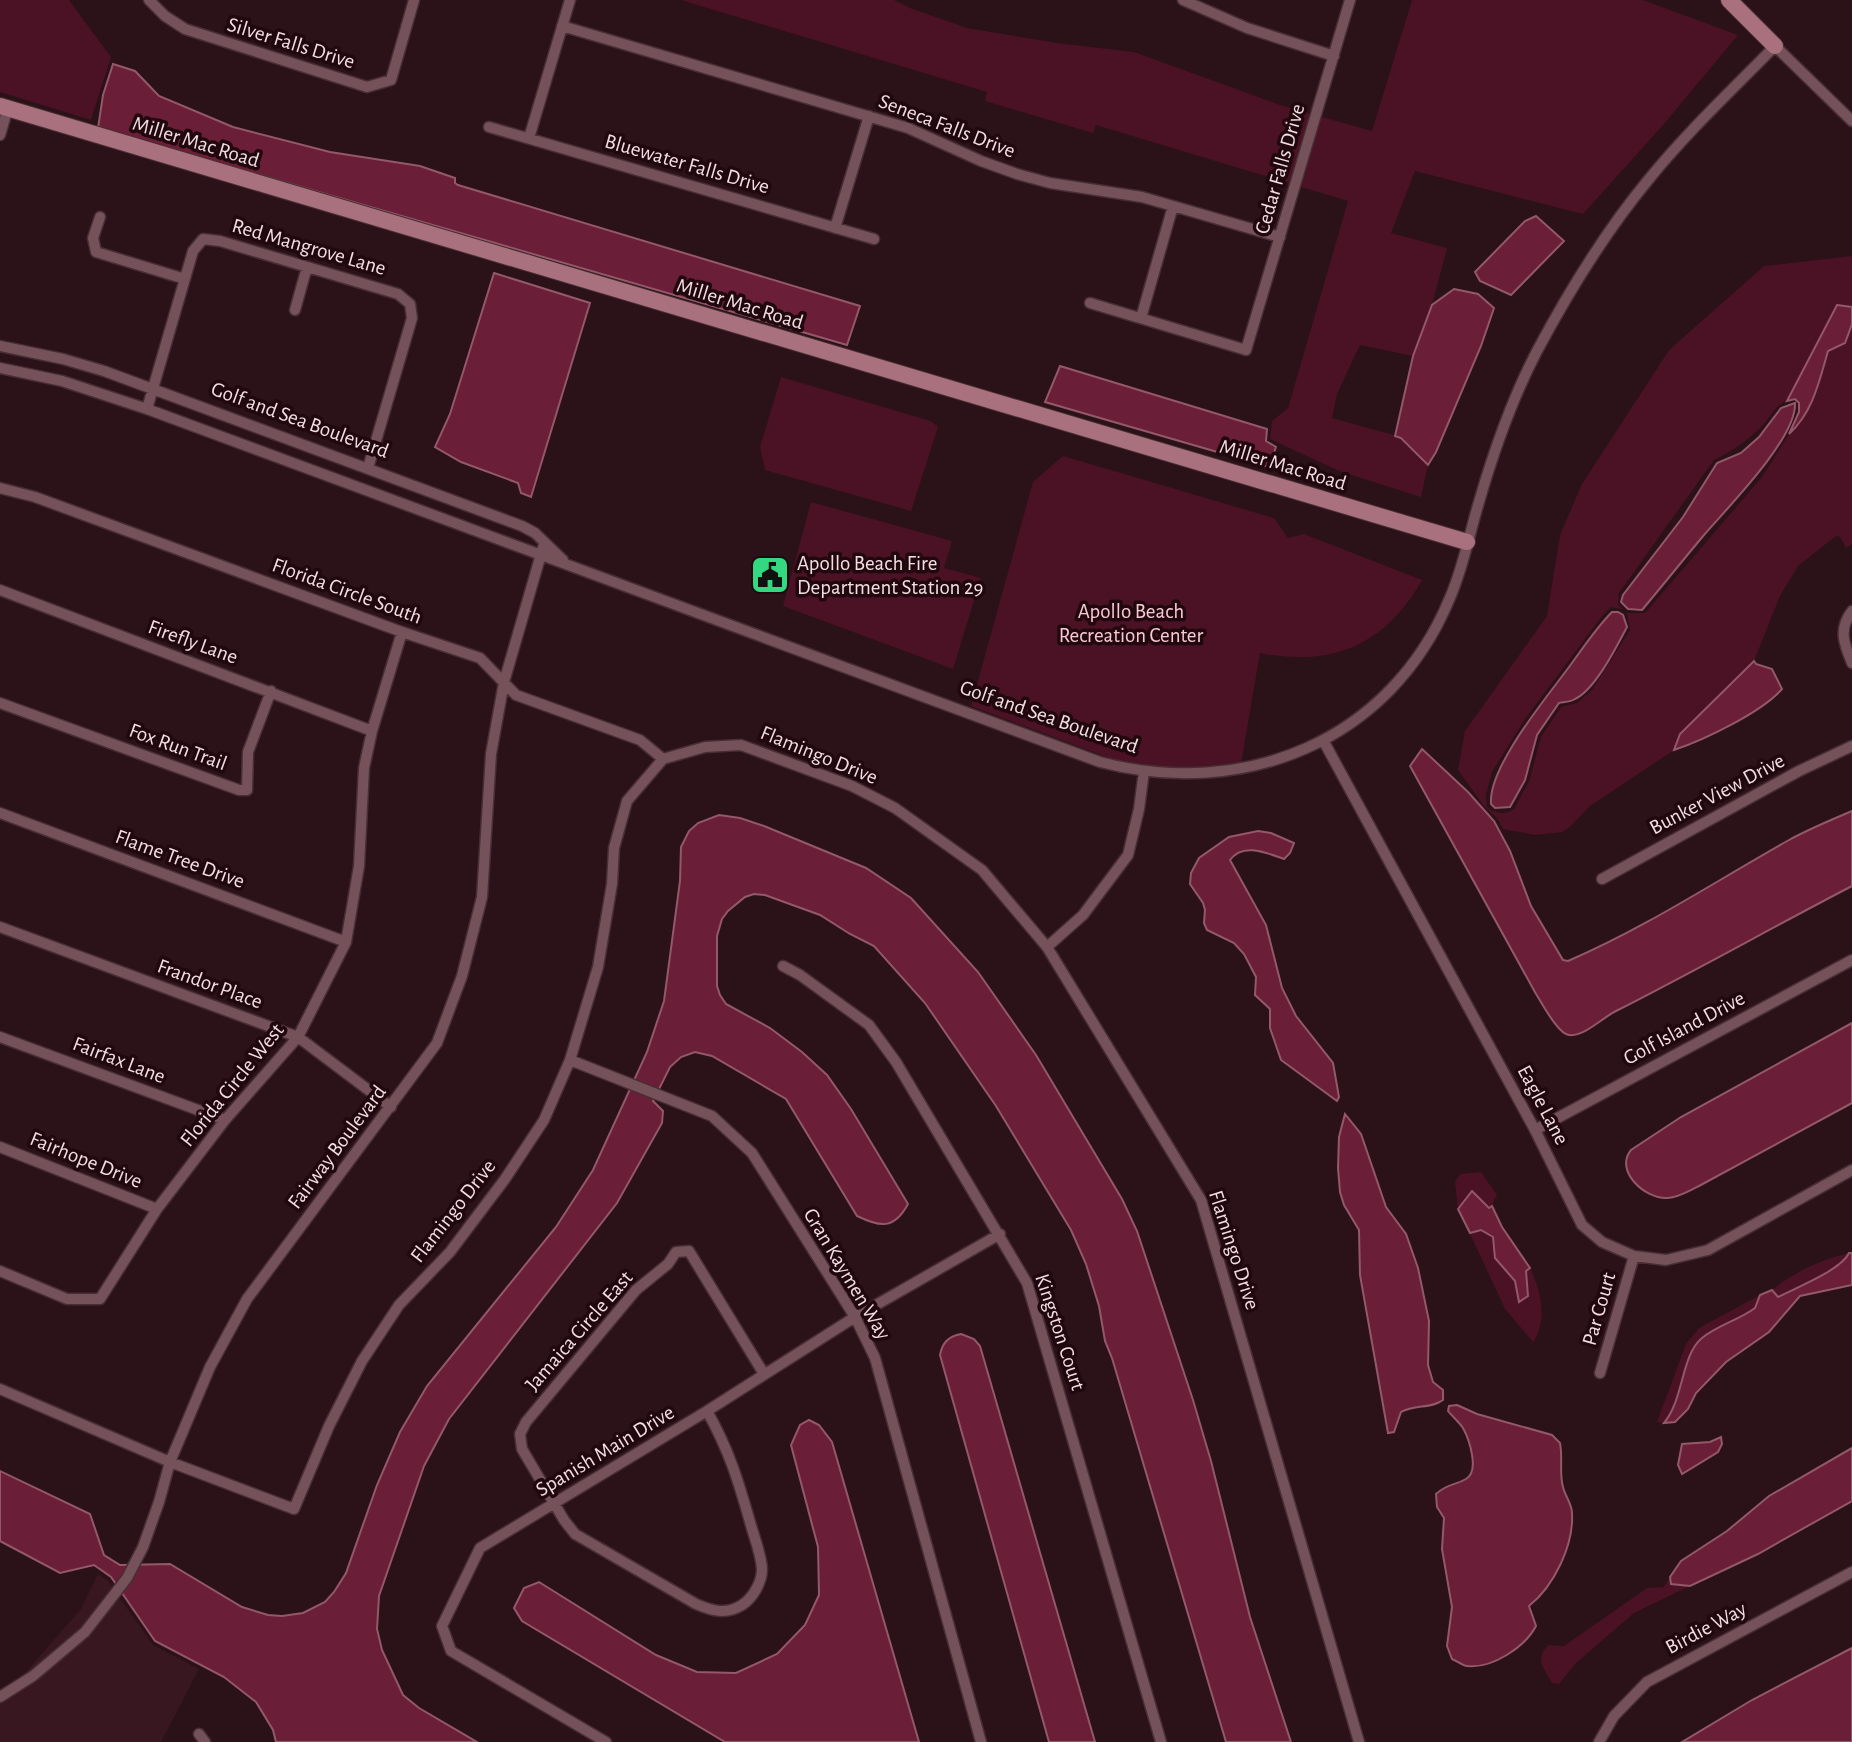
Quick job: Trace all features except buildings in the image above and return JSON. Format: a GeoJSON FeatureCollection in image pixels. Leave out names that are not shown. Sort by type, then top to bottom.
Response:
{"type":"FeatureCollection","features":[{"type":"Feature","properties":{"kind":"street","name":"Silver Falls Drive"},"geometry":{"type":"LineString","coordinates":[[149,0],[164,16],[185,29],[367,87],[391,80],[414,0]]}},
{"type":"Feature","properties":{"kind":"street"},"geometry":{"type":"LineString","coordinates":[[529,138],[570,0]]}},
{"type":"Feature","properties":{"kind":"street"},"geometry":{"type":"LineString","coordinates":[[1183,0],[1247,28],[1334,56]]}},
{"type":"Feature","properties":{"kind":"street","name":"Cedar Falls Drive"},"geometry":{"type":"LineString","coordinates":[[1141,318],[1246,350],[1350,0]]}},
{"type":"Feature","properties":{"kind":"street"},"geometry":{"type":"LineString","coordinates":[[1729,0],[1852,121]]}},
{"type":"Feature","properties":{"kind":"street","name":"Seneca Falls Drive"},"geometry":{"type":"LineString","coordinates":[[562,26],[908,128],[1017,174],[1050,183],[1142,197],[1280,237]]}},
{"type":"Feature","properties":{"kind":"street","name":"Golf and Sea Boulevard"},"geometry":{"type":"LineString","coordinates":[[0,368],[62,381],[147,409],[542,550],[571,565],[1100,762],[1144,771],[1203,774],[1255,767],[1279,760],[1323,740],[1366,711],[1396,683],[1419,656],[1451,597],[1487,476],[1510,411],[1536,354],[1576,281],[1650,177],[1775,46]]}},
{"type":"Feature","properties":{"kind":"street"},"geometry":{"type":"LineString","coordinates":[[0,135],[4,107]]}},
{"type":"Feature","properties":{"kind":"street","name":"Miller Mac Road"},"geometry":{"type":"LineString","coordinates":[[4,107],[1467,542]]}},
{"type":"Feature","properties":{"kind":"street"},"geometry":{"type":"LineString","coordinates":[[835,228],[869,116]]}},
{"type":"Feature","properties":{"kind":"street","name":"Bluewater Falls Drive"},"geometry":{"type":"LineString","coordinates":[[489,127],[874,239]]}},
{"type":"Feature","properties":{"kind":"street"},"geometry":{"type":"LineString","coordinates":[[1090,303],[1141,318],[1173,206]]}},
{"type":"Feature","properties":{"kind":"street"},"geometry":{"type":"LineString","coordinates":[[100,217],[93,238],[96,252],[185,279]]}},
{"type":"Feature","properties":{"kind":"street","name":"Red Mangrove Lane"},"geometry":{"type":"LineString","coordinates":[[147,409],[193,251],[203,239],[220,241],[398,294],[410,304],[412,317],[368,468]]}},
{"type":"Feature","properties":{"kind":"street"},"geometry":{"type":"LineString","coordinates":[[295,310],[307,267]]}},
{"type":"Feature","properties":{"kind":"street","name":"Golf and Sea Boulevard"},"geometry":{"type":"LineString","coordinates":[[0,346],[73,362],[152,388],[368,468],[522,526],[535,533],[542,550]]}},
{"type":"Feature","properties":{"kind":"street","name":"Florida Circle South"},"geometry":{"type":"LineString","coordinates":[[0,488],[35,497],[480,658],[516,695],[640,740],[663,759]]}},
{"type":"Feature","properties":{"kind":"street","name":"Fairway Boulevard"},"geometry":{"type":"LineString","coordinates":[[0,1697],[33,1676],[85,1632],[128,1578],[143,1547],[170,1462],[210,1367],[247,1299],[436,1043],[465,963],[482,897],[491,754],[504,682],[542,550]]}},
{"type":"Feature","properties":{"kind":"street","name":"Firefly Lane"},"geometry":{"type":"LineString","coordinates":[[0,590],[372,731]]}},
{"type":"Feature","properties":{"kind":"street"},"geometry":{"type":"LineString","coordinates":[[1852,611],[1843,624],[1842,635],[1852,663]]}},
{"type":"Feature","properties":{"kind":"street","name":"Florida Circle West"},"geometry":{"type":"LineString","coordinates":[[0,1271],[67,1299],[100,1299],[157,1209],[225,1121],[298,1037],[346,942],[359,866],[364,768],[372,731],[402,632]]}},
{"type":"Feature","properties":{"kind":"street","name":"Fox Run Trail"},"geometry":{"type":"LineString","coordinates":[[0,703],[239,790],[247,790],[248,752],[271,691]]}},
{"type":"Feature","properties":{"kind":"street","name":"Eagle Lane"},"geometry":{"type":"LineString","coordinates":[[1323,740],[1535,1130],[1582,1225],[1602,1242],[1634,1255],[1666,1260],[1708,1250],[1852,1170]]}},
{"type":"Feature","properties":{"kind":"street","name":"Flamingo Drive"},"geometry":{"type":"LineString","coordinates":[[0,1389],[170,1462],[294,1509],[330,1426],[362,1362],[399,1305],[450,1252],[505,1179],[544,1120],[570,1060],[598,967],[612,884],[614,848],[627,801],[663,759],[705,747],[741,745],[852,786],[895,808],[982,870],[1047,947],[1202,1200],[1359,1742]]}},
{"type":"Feature","properties":{"kind":"street","name":"Bunker View Drive"},"geometry":{"type":"LineString","coordinates":[[1602,879],[1799,771],[1852,746]]}},
{"type":"Feature","properties":{"kind":"street"},"geometry":{"type":"LineString","coordinates":[[1047,947],[1083,915],[1128,855],[1139,809],[1144,771]]}},
{"type":"Feature","properties":{"kind":"street","name":"Flame Tree Drive"},"geometry":{"type":"LineString","coordinates":[[0,813],[346,942]]}},
{"type":"Feature","properties":{"kind":"street","name":"Frandor Place"},"geometry":{"type":"LineString","coordinates":[[0,927],[298,1037],[391,1107]]}},
{"type":"Feature","properties":{"kind":"street","name":"Golf Island Drive"},"geometry":{"type":"LineString","coordinates":[[1535,1130],[1852,960]]}},
{"type":"Feature","properties":{"kind":"street","name":"Kingston Court"},"geometry":{"type":"LineString","coordinates":[[783,966],[800,975],[869,1026],[897,1062],[1027,1283],[1161,1742]]}},
{"type":"Feature","properties":{"kind":"street","name":"Fairfax Lane"},"geometry":{"type":"LineString","coordinates":[[0,1037],[225,1121]]}},
{"type":"Feature","properties":{"kind":"street","name":"Gran Kaymen Way"},"geometry":{"type":"LineString","coordinates":[[570,1060],[712,1116],[752,1153],[855,1317],[875,1358],[981,1742]]}},
{"type":"Feature","properties":{"kind":"street","name":"Fairhope Drive"},"geometry":{"type":"LineString","coordinates":[[0,1147],[157,1209]]}},
{"type":"Feature","properties":{"kind":"street","name":"Spanish Main Drive"},"geometry":{"type":"LineString","coordinates":[[606,1742],[451,1651],[442,1626],[480,1548],[707,1411],[855,1317],[1000,1234]]}},
{"type":"Feature","properties":{"kind":"street","name":"Jamaica Circle East"},"geometry":{"type":"LineString","coordinates":[[554,1504],[522,1450],[520,1434],[526,1422],[636,1290],[668,1264],[676,1252],[689,1251],[764,1374]]}},
{"type":"Feature","properties":{"kind":"street","name":"Par Court"},"geometry":{"type":"LineString","coordinates":[[1600,1373],[1634,1255]]}},
{"type":"Feature","properties":{"kind":"street"},"geometry":{"type":"LineString","coordinates":[[554,1504],[575,1534],[696,1604],[710,1610],[724,1611],[746,1603],[754,1593],[762,1571],[760,1555],[734,1466],[707,1411]]}},
{"type":"Feature","properties":{"kind":"street","name":"Birdie Way"},"geometry":{"type":"LineString","coordinates":[[1599,1742],[1614,1716],[1647,1682],[1852,1572]]}},
{"type":"Feature","properties":{"kind":"shaded area"},"geometry":{"type":"Polygon","coordinates":[[[113,64],[135,71],[159,96],[233,127],[330,152],[420,166],[455,178],[458,185],[860,306],[847,345],[98,128],[103,95],[113,64]]]}},
{"type":"Feature","properties":{"kind":"shaded area"},"geometry":{"type":"Polygon","coordinates":[[[1536,216],[1564,241],[1511,295],[1480,281],[1475,272],[1525,221],[1536,216]]]}},
{"type":"Feature","properties":{"kind":"shaded area"},"geometry":{"type":"Polygon","coordinates":[[[494,273],[590,303],[531,497],[521,493],[518,483],[461,462],[435,447],[450,414],[494,273]]]}},
{"type":"Feature","properties":{"kind":"shaded area"},"geometry":{"type":"Polygon","coordinates":[[[1454,289],[1478,294],[1494,308],[1481,346],[1428,465],[1401,438],[1395,436],[1413,356],[1432,305],[1454,289]]]}},
{"type":"Feature","properties":{"kind":"shaded area"},"geometry":{"type":"Polygon","coordinates":[[[1837,305],[1852,307],[1852,324],[1845,343],[1828,351],[1810,406],[1789,434],[1799,412],[1799,403],[1795,399],[1787,401],[1837,305]]]}},
{"type":"Feature","properties":{"kind":"shaded area"},"geometry":{"type":"Polygon","coordinates":[[[1060,366],[1267,429],[1266,441],[1276,447],[1269,467],[1045,402],[1060,366]]]}},
{"type":"Feature","properties":{"kind":"shaded area"},"geometry":{"type":"Polygon","coordinates":[[[1795,403],[1793,418],[1785,435],[1759,472],[1642,610],[1628,609],[1621,602],[1623,595],[1683,517],[1717,463],[1741,453],[1759,437],[1781,408],[1795,403]]]}},
{"type":"Feature","properties":{"kind":"shaded area"},"geometry":{"type":"Polygon","coordinates":[[[1612,612],[1623,615],[1627,627],[1611,656],[1583,694],[1572,701],[1559,703],[1537,735],[1525,780],[1510,807],[1495,808],[1491,804],[1493,789],[1509,752],[1595,631],[1612,612]]]}},
{"type":"Feature","properties":{"kind":"shaded area"},"geometry":{"type":"Polygon","coordinates":[[[1754,661],[1772,669],[1782,689],[1761,707],[1732,724],[1674,750],[1680,734],[1754,661]]]}},
{"type":"Feature","properties":{"kind":"shaded area"},"geometry":{"type":"Polygon","coordinates":[[[1422,749],[1468,792],[1494,821],[1510,851],[1531,906],[1563,960],[1568,961],[1625,934],[1789,840],[1852,811],[1852,886],[1616,1011],[1587,1030],[1569,1035],[1555,1024],[1536,994],[1410,766],[1422,749]]]}},
{"type":"Feature","properties":{"kind":"shaded area"},"geometry":{"type":"Polygon","coordinates":[[[719,815],[764,826],[866,868],[911,898],[978,972],[1036,1055],[1122,1199],[1137,1231],[1193,1400],[1250,1617],[1291,1742],[1226,1742],[1105,1341],[1099,1306],[1086,1264],[1071,1230],[996,1106],[925,1003],[874,946],[820,915],[765,895],[745,897],[722,919],[717,936],[717,986],[720,995],[726,1004],[770,1028],[827,1075],[851,1109],[908,1204],[897,1218],[886,1224],[857,1216],[786,1099],[712,1056],[695,1052],[681,1057],[670,1067],[653,1101],[663,1111],[662,1123],[617,1203],[449,1419],[424,1466],[379,1596],[377,1629],[382,1650],[403,1695],[419,1708],[477,1742],[276,1742],[273,1730],[256,1702],[224,1677],[155,1641],[111,1577],[94,1565],[60,1573],[0,1541],[0,1471],[90,1514],[104,1555],[120,1565],[170,1564],[242,1607],[268,1615],[303,1613],[325,1602],[346,1573],[377,1485],[400,1432],[427,1386],[556,1227],[593,1170],[647,1052],[664,1001],[680,881],[681,847],[689,831],[698,823],[719,815]]]}},
{"type":"Feature","properties":{"kind":"shaded area"},"geometry":{"type":"Polygon","coordinates":[[[1258,831],[1271,833],[1294,843],[1290,853],[1284,859],[1248,850],[1230,860],[1266,925],[1282,988],[1296,1016],[1333,1063],[1339,1097],[1337,1101],[1281,1060],[1270,1028],[1270,1009],[1255,995],[1256,977],[1244,954],[1234,943],[1207,930],[1203,903],[1190,884],[1191,873],[1199,858],[1229,837],[1258,831]]]}},
{"type":"Feature","properties":{"kind":"shaded area"},"geometry":{"type":"Polygon","coordinates":[[[1852,1023],[1852,1103],[1699,1186],[1671,1198],[1650,1194],[1641,1189],[1629,1175],[1626,1166],[1631,1150],[1681,1117],[1852,1023]]]}},
{"type":"Feature","properties":{"kind":"shaded area"},"geometry":{"type":"Polygon","coordinates":[[[1345,1114],[1361,1134],[1386,1207],[1406,1234],[1418,1268],[1429,1321],[1428,1365],[1433,1382],[1443,1390],[1443,1400],[1438,1403],[1401,1412],[1394,1432],[1388,1433],[1360,1275],[1359,1230],[1344,1205],[1340,1192],[1339,1137],[1345,1114]]]}},
{"type":"Feature","properties":{"kind":"shaded area"},"geometry":{"type":"Polygon","coordinates":[[[1472,1191],[1489,1208],[1492,1206],[1502,1227],[1530,1268],[1526,1271],[1528,1296],[1519,1302],[1515,1281],[1495,1258],[1493,1237],[1481,1230],[1470,1233],[1458,1209],[1472,1191]]]}},
{"type":"Feature","properties":{"kind":"shaded area"},"geometry":{"type":"Polygon","coordinates":[[[1852,1253],[1852,1285],[1800,1296],[1769,1332],[1726,1362],[1696,1393],[1688,1409],[1675,1422],[1664,1423],[1671,1413],[1690,1355],[1702,1338],[1755,1308],[1760,1295],[1772,1290],[1778,1297],[1796,1289],[1837,1266],[1852,1253]]]}},
{"type":"Feature","properties":{"kind":"shaded area"},"geometry":{"type":"Polygon","coordinates":[[[961,1334],[974,1339],[980,1346],[1095,1742],[1049,1742],[940,1355],[946,1341],[961,1334]]]}},
{"type":"Feature","properties":{"kind":"shaded area"},"geometry":{"type":"Polygon","coordinates":[[[1457,1405],[1477,1414],[1552,1435],[1560,1443],[1562,1482],[1572,1513],[1570,1538],[1561,1564],[1547,1588],[1529,1606],[1536,1626],[1516,1649],[1497,1660],[1477,1666],[1465,1666],[1452,1659],[1447,1646],[1452,1607],[1442,1549],[1444,1518],[1437,1507],[1436,1494],[1466,1479],[1470,1475],[1473,1462],[1463,1428],[1448,1411],[1449,1406],[1457,1405]]]}},
{"type":"Feature","properties":{"kind":"shaded area"},"geometry":{"type":"Polygon","coordinates":[[[809,1420],[819,1425],[832,1442],[919,1742],[725,1742],[522,1621],[514,1608],[524,1588],[539,1582],[656,1655],[697,1672],[736,1673],[777,1654],[805,1625],[819,1595],[818,1547],[791,1445],[800,1425],[809,1420]]]}},
{"type":"Feature","properties":{"kind":"shaded area"},"geometry":{"type":"Polygon","coordinates":[[[1721,1437],[1722,1444],[1718,1452],[1682,1474],[1678,1465],[1682,1444],[1710,1442],[1721,1437]]]}},
{"type":"Feature","properties":{"kind":"shaded area"},"geometry":{"type":"Polygon","coordinates":[[[1852,1448],[1852,1501],[1758,1554],[1690,1586],[1671,1584],[1670,1577],[1681,1561],[1727,1531],[1769,1496],[1852,1448]]]}},
{"type":"Feature","properties":{"kind":"shaded area"},"geometry":{"type":"Polygon","coordinates":[[[98,1574],[114,1589],[82,1628],[30,1672],[4,1688],[25,1673],[81,1609],[98,1574]]]}},
{"type":"Feature","properties":{"kind":"shaded area"},"geometry":{"type":"Polygon","coordinates":[[[119,1597],[153,1645],[199,1669],[161,1742],[0,1742],[0,1703],[35,1681],[88,1635],[119,1597]]]}},
{"type":"Feature","properties":{"kind":"shaded area"},"geometry":{"type":"Polygon","coordinates":[[[1852,1648],[1852,1742],[1682,1742],[1752,1700],[1852,1648]]]}},
{"type":"Feature","properties":{"kind":"green space"},"geometry":{"type":"Polygon","coordinates":[[[0,0],[69,0],[111,57],[91,120],[0,92],[0,0]]]}},
{"type":"Feature","properties":{"kind":"green space"},"geometry":{"type":"Polygon","coordinates":[[[681,0],[894,0],[967,28],[1134,52],[1280,105],[1372,131],[1412,0],[1643,0],[1738,35],[1663,125],[1583,214],[1415,171],[1391,233],[1447,248],[1432,305],[1413,356],[1360,345],[1337,394],[1332,418],[1401,437],[1428,465],[1421,497],[1339,471],[1270,439],[1272,421],[1288,408],[1348,201],[1096,125],[1093,133],[985,101],[987,92],[681,0]]]}},
{"type":"Feature","properties":{"kind":"green space"},"geometry":{"type":"Polygon","coordinates":[[[1852,256],[1852,307],[1837,305],[1787,401],[1747,440],[1714,460],[1619,593],[1618,604],[1622,609],[1611,607],[1603,615],[1525,719],[1492,772],[1486,795],[1487,807],[1500,813],[1514,809],[1529,781],[1541,737],[1561,707],[1577,703],[1592,690],[1630,630],[1627,613],[1645,613],[1762,477],[1789,434],[1801,423],[1816,395],[1828,351],[1845,343],[1852,324],[1852,544],[1846,548],[1840,537],[1836,536],[1798,566],[1780,596],[1754,661],[1681,734],[1674,750],[1590,806],[1562,832],[1535,835],[1503,829],[1458,770],[1465,731],[1547,616],[1560,535],[1582,484],[1669,350],[1764,266],[1852,256]]]}},
{"type":"Feature","properties":{"kind":"green space"},"geometry":{"type":"Polygon","coordinates":[[[781,377],[931,421],[938,427],[911,511],[765,470],[760,447],[781,377]]]}},
{"type":"Feature","properties":{"kind":"green space","name":"Apollo Beach Recreation Center"},"geometry":{"type":"Polygon","coordinates":[[[1063,456],[1274,518],[1288,538],[1304,534],[1422,580],[1392,621],[1355,646],[1311,657],[1260,653],[1240,770],[1144,771],[971,706],[1033,482],[1063,456]]]}},
{"type":"Feature","properties":{"kind":"green space"},"geometry":{"type":"Polygon","coordinates":[[[811,502],[952,541],[944,568],[981,578],[953,669],[783,606],[811,502]]]}},
{"type":"Feature","properties":{"kind":"green space"},"geometry":{"type":"Polygon","coordinates":[[[1481,1172],[1497,1195],[1490,1208],[1466,1197],[1458,1209],[1455,1182],[1460,1174],[1481,1172]]]}},
{"type":"Feature","properties":{"kind":"green space"},"geometry":{"type":"Polygon","coordinates":[[[1481,1230],[1493,1237],[1495,1258],[1528,1296],[1526,1270],[1530,1268],[1537,1286],[1542,1315],[1538,1334],[1533,1342],[1505,1309],[1470,1234],[1481,1230]]]}},
{"type":"Feature","properties":{"kind":"green space"},"geometry":{"type":"Polygon","coordinates":[[[1849,1253],[1837,1266],[1806,1284],[1778,1297],[1772,1290],[1809,1267],[1849,1253]]]}},
{"type":"Feature","properties":{"kind":"green space"},"geometry":{"type":"Polygon","coordinates":[[[1760,1295],[1755,1308],[1717,1330],[1697,1351],[1687,1367],[1670,1415],[1664,1423],[1657,1422],[1686,1344],[1699,1328],[1760,1295]]]}},
{"type":"Feature","properties":{"kind":"green space"},"geometry":{"type":"Polygon","coordinates":[[[1670,1577],[1672,1584],[1690,1586],[1634,1613],[1575,1664],[1559,1684],[1552,1683],[1541,1660],[1548,1645],[1564,1646],[1647,1588],[1664,1587],[1670,1577]]]}},
{"type":"Feature","properties":{"kind":"place","name":"Apollo Beach Fire Department Station 29"},"geometry":{"type":"Point","coordinates":[770,575]}}]}
